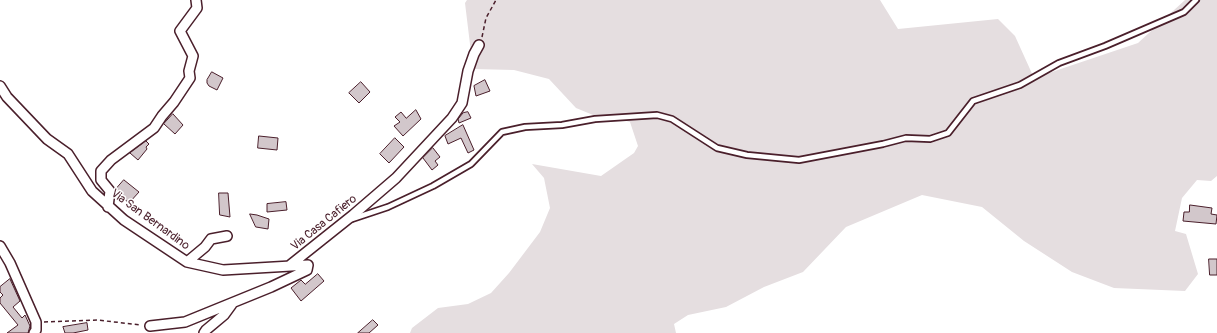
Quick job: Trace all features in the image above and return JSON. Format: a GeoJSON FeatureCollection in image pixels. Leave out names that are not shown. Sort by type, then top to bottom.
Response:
{"type":"FeatureCollection","features":[{"type":"Feature","properties":{"kind":"street"},"geometry":{"type":"LineString","coordinates":[[108,207],[110,192],[101,180],[101,171],[111,160],[154,128],[190,78],[189,71],[193,56],[180,31],[197,8],[196,0]]}},
{"type":"Feature","properties":{"kind":"street","name":"Via Casa Cafiero"},"geometry":{"type":"LineString","coordinates":[[289,266],[346,221],[396,178],[452,118],[462,102],[468,71],[479,45]]}},
{"type":"Feature","properties":{"kind":"street","name":"Via San Bernardino"},"geometry":{"type":"LineString","coordinates":[[0,86],[7,97],[47,139],[68,154],[92,191],[108,207],[124,220],[187,262],[223,270],[289,266]]}},
{"type":"Feature","properties":{"kind":"street"},"geometry":{"type":"LineString","coordinates":[[187,262],[205,247],[211,239],[227,236]]}},
{"type":"Feature","properties":{"kind":"street"},"geometry":{"type":"LineString","coordinates":[[0,246],[10,263],[36,322],[36,330],[34,333]]}},
{"type":"Feature","properties":{"kind":"street","name":"Via Casa Cafiero"},"geometry":{"type":"LineString","coordinates":[[150,326],[185,322],[271,287],[307,270],[308,265],[289,266]]}},
{"type":"Feature","properties":{"kind":"street"},"geometry":{"type":"LineString","coordinates":[[204,333],[233,303]]}},
{"type":"Feature","properties":{"kind":"lane"},"geometry":{"type":"LineString","coordinates":[[346,221],[388,207],[433,186],[471,164],[502,132],[525,127],[562,125],[595,119],[657,115],[672,119],[717,148],[747,155],[799,160],[883,144],[906,138],[930,140],[948,133],[973,101],[1020,86],[1059,63],[1105,46],[1184,12],[1196,0]]}},
{"type":"Feature","properties":{"kind":"path"},"geometry":{"type":"LineString","coordinates":[[479,45],[486,18],[496,0]]}},
{"type":"Feature","properties":{"kind":"path"},"geometry":{"type":"LineString","coordinates":[[36,322],[97,320],[150,326]]}},
{"type":"Feature","properties":{"kind":"shaded area"},"geometry":{"type":"Polygon","coordinates":[[[467,0],[880,0],[898,29],[998,19],[1015,36],[1034,78],[1138,43],[1185,0],[1217,0],[1217,176],[1211,181],[1197,180],[1182,198],[1175,231],[1186,234],[1198,274],[1185,291],[1114,288],[1072,272],[1024,241],[982,207],[922,195],[846,227],[803,272],[764,287],[726,307],[688,315],[674,324],[676,333],[410,333],[412,328],[438,308],[468,304],[491,293],[509,273],[540,232],[550,208],[544,178],[532,164],[601,176],[634,153],[638,146],[630,122],[615,118],[598,117],[576,108],[549,79],[514,70],[473,69],[465,3],[467,0]]]}},
{"type":"Feature","properties":{"kind":"building"},"geometry":{"type":"Polygon","coordinates":[[[212,72],[223,78],[217,90],[209,86],[207,83],[207,80],[212,72]]]}},
{"type":"Feature","properties":{"kind":"building"},"geometry":{"type":"Polygon","coordinates":[[[485,80],[490,91],[476,96],[474,86],[485,80]]]}},
{"type":"Feature","properties":{"kind":"building"},"geometry":{"type":"Polygon","coordinates":[[[361,82],[370,92],[359,103],[349,93],[361,82]]]}},
{"type":"Feature","properties":{"kind":"building"},"geometry":{"type":"Polygon","coordinates":[[[416,110],[421,119],[403,136],[394,126],[400,122],[395,117],[401,112],[406,118],[416,110]]]}},
{"type":"Feature","properties":{"kind":"building"},"geometry":{"type":"Polygon","coordinates":[[[468,112],[471,118],[459,123],[458,119],[463,113],[468,112]]]}},
{"type":"Feature","properties":{"kind":"building"},"geometry":{"type":"Polygon","coordinates":[[[173,114],[183,125],[175,134],[164,124],[173,114]]]}},
{"type":"Feature","properties":{"kind":"building"},"geometry":{"type":"Polygon","coordinates":[[[463,125],[474,150],[468,153],[461,138],[448,144],[445,136],[463,125]]]}},
{"type":"Feature","properties":{"kind":"building"},"geometry":{"type":"Polygon","coordinates":[[[259,136],[278,138],[277,150],[258,148],[259,136]]]}},
{"type":"Feature","properties":{"kind":"building"},"geometry":{"type":"Polygon","coordinates":[[[395,138],[404,147],[389,163],[380,154],[395,138]]]}},
{"type":"Feature","properties":{"kind":"building"},"geometry":{"type":"Polygon","coordinates":[[[146,141],[149,144],[146,147],[147,149],[138,160],[130,153],[146,141]]]}},
{"type":"Feature","properties":{"kind":"building"},"geometry":{"type":"Polygon","coordinates":[[[433,148],[440,157],[435,161],[438,165],[432,170],[423,158],[433,148]]]}},
{"type":"Feature","properties":{"kind":"building"},"geometry":{"type":"Polygon","coordinates":[[[124,180],[139,192],[129,203],[116,192],[116,189],[124,180]]]}},
{"type":"Feature","properties":{"kind":"building"},"geometry":{"type":"Polygon","coordinates":[[[219,193],[228,193],[230,217],[220,215],[219,193]]]}},
{"type":"Feature","properties":{"kind":"building"},"geometry":{"type":"Polygon","coordinates":[[[286,202],[287,210],[267,212],[267,204],[286,202]]]}},
{"type":"Feature","properties":{"kind":"building"},"geometry":{"type":"Polygon","coordinates":[[[1190,205],[1212,208],[1211,214],[1217,215],[1216,224],[1183,221],[1184,212],[1189,212],[1190,205]]]}},
{"type":"Feature","properties":{"kind":"building"},"geometry":{"type":"Polygon","coordinates":[[[250,214],[269,219],[268,229],[256,227],[250,214]]]}},
{"type":"Feature","properties":{"kind":"building"},"geometry":{"type":"Polygon","coordinates":[[[1209,259],[1217,259],[1217,275],[1210,275],[1209,259]]]}},
{"type":"Feature","properties":{"kind":"building"},"geometry":{"type":"Polygon","coordinates":[[[318,274],[324,281],[301,301],[291,288],[301,280],[305,284],[318,274]]]}},
{"type":"Feature","properties":{"kind":"building"},"geometry":{"type":"Polygon","coordinates":[[[10,279],[20,301],[13,307],[22,318],[25,315],[30,326],[28,333],[7,333],[18,325],[0,303],[0,298],[3,295],[0,292],[0,287],[10,279]]]}},
{"type":"Feature","properties":{"kind":"building"},"geometry":{"type":"Polygon","coordinates":[[[373,320],[378,325],[369,333],[358,333],[373,320]]]}},
{"type":"Feature","properties":{"kind":"building"},"geometry":{"type":"Polygon","coordinates":[[[87,323],[88,330],[73,333],[65,333],[63,327],[87,323]]]}}]}
